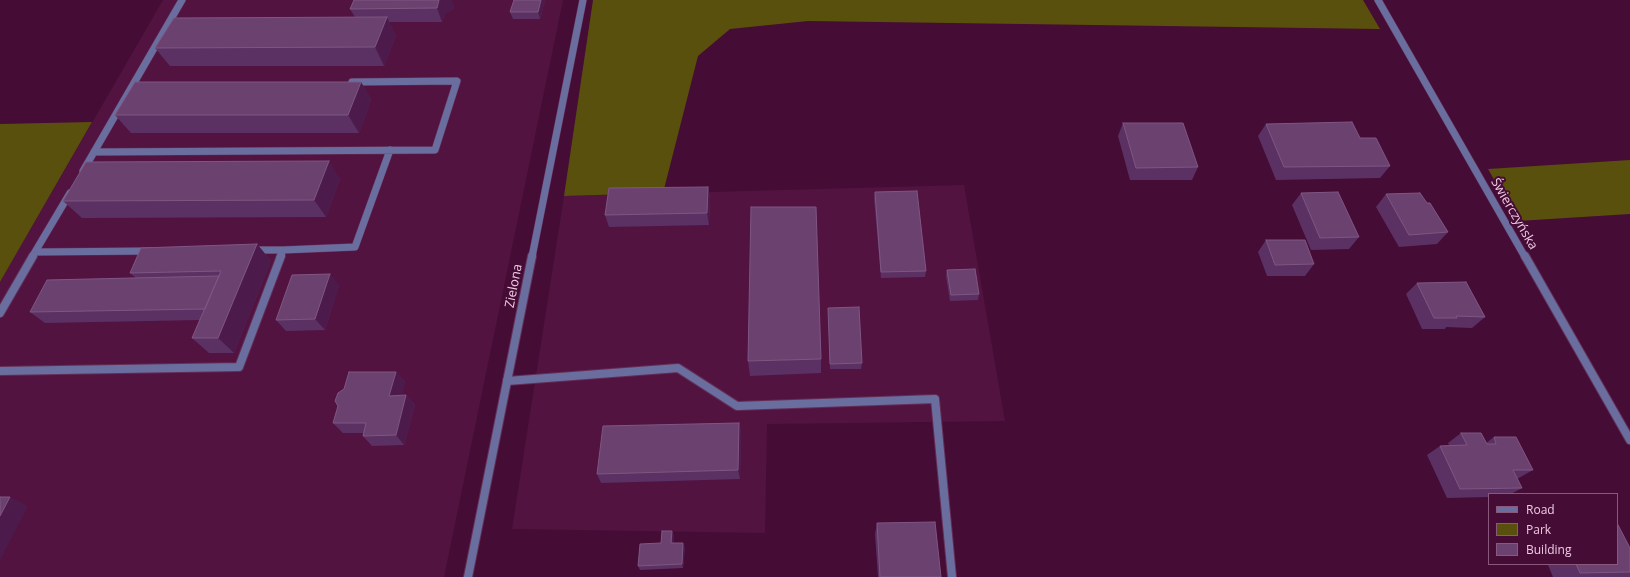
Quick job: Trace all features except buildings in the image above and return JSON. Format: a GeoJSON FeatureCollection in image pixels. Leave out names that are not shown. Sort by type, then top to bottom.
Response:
{"type":"FeatureCollection","features":[{"type":"Feature","properties":{"kind":"street"},"geometry":{"type":"LineString","coordinates":[[0,313],[76,182],[137,84],[182,0]]}},
{"type":"Feature","properties":{"kind":"street","name":"Zielona"},"geometry":{"type":"LineString","coordinates":[[468,577],[583,0]]}},
{"type":"Feature","properties":{"kind":"street","name":"Świerczyńska"},"geometry":{"type":"LineString","coordinates":[[1378,0],[1630,440]]}},
{"type":"Feature","properties":{"kind":"street"},"geometry":{"type":"LineString","coordinates":[[94,152],[435,150],[457,81],[347,82]]}},
{"type":"Feature","properties":{"kind":"street"},"geometry":{"type":"LineString","coordinates":[[243,250],[355,247],[390,150]]}},
{"type":"Feature","properties":{"kind":"street"},"geometry":{"type":"LineString","coordinates":[[0,371],[239,367],[283,250]]}},
{"type":"Feature","properties":{"kind":"street"},"geometry":{"type":"LineString","coordinates":[[36,252],[155,251]]}},
{"type":"Feature","properties":{"kind":"street"},"geometry":{"type":"LineString","coordinates":[[507,381],[678,368],[737,406],[935,399],[952,577]]}},
{"type":"Feature","properties":{"kind":"shaded area"},"geometry":{"type":"Polygon","coordinates":[[[163,0],[563,0],[444,577],[0,577],[0,282],[163,0]]]}},
{"type":"Feature","properties":{"kind":"shaded area"},"geometry":{"type":"Polygon","coordinates":[[[964,185],[1005,421],[767,424],[765,533],[512,529],[564,196],[964,185]]]}},
{"type":"Feature","properties":{"kind":"green space"},"geometry":{"type":"Polygon","coordinates":[[[593,0],[1363,0],[1380,29],[808,21],[730,29],[698,56],[663,193],[564,196],[593,0]]]}},
{"type":"Feature","properties":{"kind":"green space"},"geometry":{"type":"Polygon","coordinates":[[[92,122],[0,282],[0,124],[92,122]]]}},
{"type":"Feature","properties":{"kind":"green space"},"geometry":{"type":"Polygon","coordinates":[[[1630,160],[1630,214],[1518,221],[1488,169],[1630,160]]]}}]}
